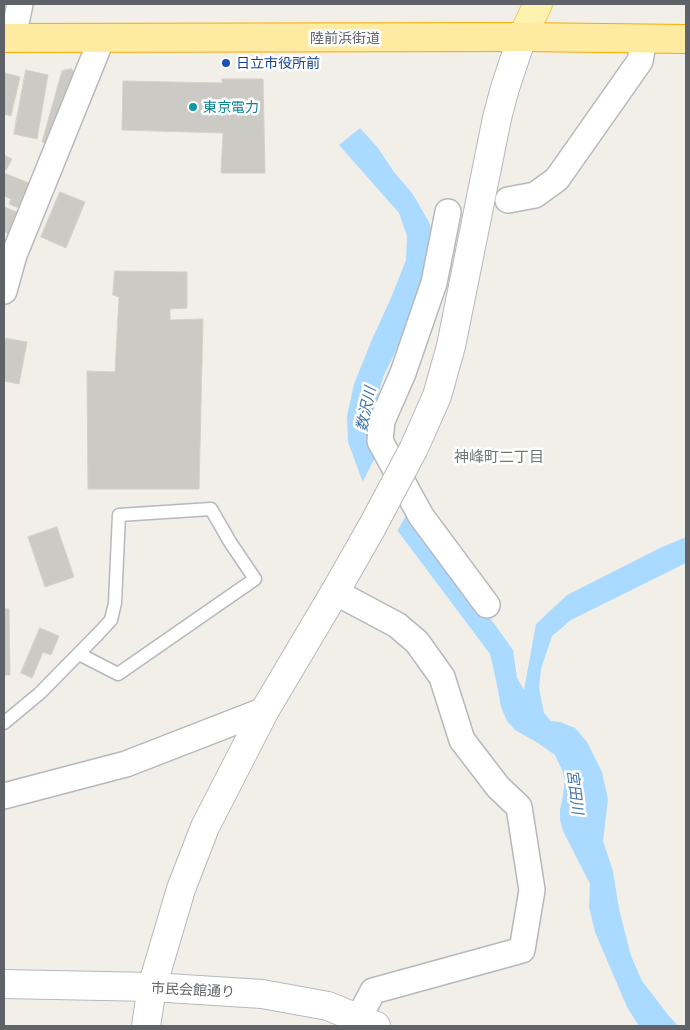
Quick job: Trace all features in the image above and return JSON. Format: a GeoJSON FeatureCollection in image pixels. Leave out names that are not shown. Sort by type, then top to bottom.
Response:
{"type":"FeatureCollection","features":[{"type":"Feature","properties":{"kind":"highway","name":"陸前浜街道"},"geometry":{"type":"LineString","coordinates":[[8,38],[686,38]]}},
{"type":"Feature","properties":{"kind":"main road"},"geometry":{"type":"LineString","coordinates":[[522,37],[538,4]]}},
{"type":"Feature","properties":{"kind":"street"},"geometry":{"type":"LineString","coordinates":[[8,38],[20,4]]}},
{"type":"Feature","properties":{"kind":"street"},"geometry":{"type":"LineString","coordinates":[[146,1026],[152,987],[181,889],[205,827],[264,710],[336,592],[372,527],[414,448],[438,396],[451,346],[497,118],[522,37]]}},
{"type":"Feature","properties":{"kind":"street"},"geometry":{"type":"LineString","coordinates":[[4,291],[14,255],[102,38]]}},
{"type":"Feature","properties":{"kind":"street"},"geometry":{"type":"LineString","coordinates":[[508,200],[535,194],[557,179],[640,61],[644,39]]}},
{"type":"Feature","properties":{"kind":"street"},"geometry":{"type":"LineString","coordinates":[[448,212],[434,283],[403,373],[382,421],[380,441],[421,516],[487,605]]}},
{"type":"Feature","properties":{"kind":"street"},"geometry":{"type":"LineString","coordinates":[[336,592],[397,624],[417,642],[442,677],[462,740],[498,787],[518,807],[532,890],[522,950],[373,991],[367,1022]]}},
{"type":"Feature","properties":{"kind":"street"},"geometry":{"type":"LineString","coordinates":[[4,796],[126,764],[264,710]]}},
{"type":"Feature","properties":{"kind":"street","name":"市民会館通り"},"geometry":{"type":"LineString","coordinates":[[4,984],[152,987],[262,994],[328,1006],[367,1022]]}},
{"type":"Feature","properties":{"kind":"lane"},"geometry":{"type":"LineString","coordinates":[[4,723],[40,693],[110,620],[116,603],[120,515],[212,509],[230,542],[255,579],[118,674],[79,654]]}},
{"type":"Feature","properties":{"kind":"water"},"geometry":{"type":"Polygon","coordinates":[[[360,128],[378,148],[394,172],[412,193],[429,222],[434,241],[427,278],[383,377],[374,410],[419,519],[513,650],[517,678],[524,690],[536,624],[567,595],[660,548],[686,537],[686,563],[571,620],[552,636],[541,669],[539,688],[544,713],[551,721],[560,722],[575,728],[587,742],[602,772],[608,799],[603,841],[613,871],[619,909],[631,956],[642,981],[678,1026],[639,1026],[627,1007],[595,932],[589,907],[590,884],[563,831],[560,810],[565,780],[555,755],[515,730],[507,721],[501,707],[490,654],[362,480],[348,442],[347,416],[354,384],[406,260],[407,236],[399,213],[339,145],[360,128]]]}},
{"type":"Feature","properties":{"kind":"pier"},"geometry":{"type":"Polygon","coordinates":[[[378,452],[412,505],[396,533],[362,483],[378,452]]]}},
{"type":"Feature","properties":{"kind":"building"},"geometry":{"type":"Polygon","coordinates":[[[72,69],[79,81],[54,145],[42,142],[62,71],[72,69]]]}},
{"type":"Feature","properties":{"kind":"building"},"geometry":{"type":"Polygon","coordinates":[[[26,70],[48,75],[37,139],[14,134],[26,70]]]}},
{"type":"Feature","properties":{"kind":"building"},"geometry":{"type":"Polygon","coordinates":[[[5,73],[20,77],[11,116],[4,114],[5,73]]]}},
{"type":"Feature","properties":{"kind":"building","name":"東京電力"},"geometry":{"type":"Polygon","coordinates":[[[222,79],[263,79],[265,173],[221,173],[223,133],[122,130],[123,81],[222,83],[222,79]]]}},
{"type":"Feature","properties":{"kind":"building"},"geometry":{"type":"Polygon","coordinates":[[[4,155],[12,159],[6,170],[4,169],[4,155]]]}},
{"type":"Feature","properties":{"kind":"building"},"geometry":{"type":"Polygon","coordinates":[[[4,173],[34,185],[24,210],[9,204],[11,199],[4,196],[4,173]]]}},
{"type":"Feature","properties":{"kind":"building"},"geometry":{"type":"Polygon","coordinates":[[[60,192],[85,202],[66,248],[41,237],[60,192]]]}},
{"type":"Feature","properties":{"kind":"building"},"geometry":{"type":"Polygon","coordinates":[[[4,207],[17,212],[9,234],[4,232],[4,207]]]}},
{"type":"Feature","properties":{"kind":"building"},"geometry":{"type":"Polygon","coordinates":[[[115,271],[187,272],[187,308],[170,309],[170,320],[203,319],[199,489],[88,489],[87,371],[115,372],[119,297],[113,295],[115,271]]]}},
{"type":"Feature","properties":{"kind":"building"},"geometry":{"type":"Polygon","coordinates":[[[4,338],[27,342],[19,384],[4,381],[4,338]]]}},
{"type":"Feature","properties":{"kind":"building"},"geometry":{"type":"Polygon","coordinates":[[[57,527],[74,577],[45,587],[28,537],[57,527]]]}},
{"type":"Feature","properties":{"kind":"building"},"geometry":{"type":"Polygon","coordinates":[[[4,609],[9,609],[10,675],[4,675],[4,609]]]}},
{"type":"Feature","properties":{"kind":"building"},"geometry":{"type":"Polygon","coordinates":[[[40,628],[59,636],[51,655],[43,652],[32,678],[21,673],[40,628]]]}},
{"type":"Feature","properties":{"kind":"place","name":"日立市役所前"},"geometry":{"type":"Point","coordinates":[226,63]}},
{"type":"Feature","properties":{"kind":"place","name":"東京電力"},"geometry":{"type":"Point","coordinates":[193,107]}},
{"type":"Feature","properties":{"kind":"district","name":"神峰町二丁目"},"geometry":{"type":"Point","coordinates":[499,457]}},
{"type":"Feature","properties":{"kind":"water label","name":"数沢川"},"geometry":{"type":"Point","coordinates":[366,409]}},
{"type":"Feature","properties":{"kind":"water label","name":"宮田川"},"geometry":{"type":"Point","coordinates":[575,792]}}]}
